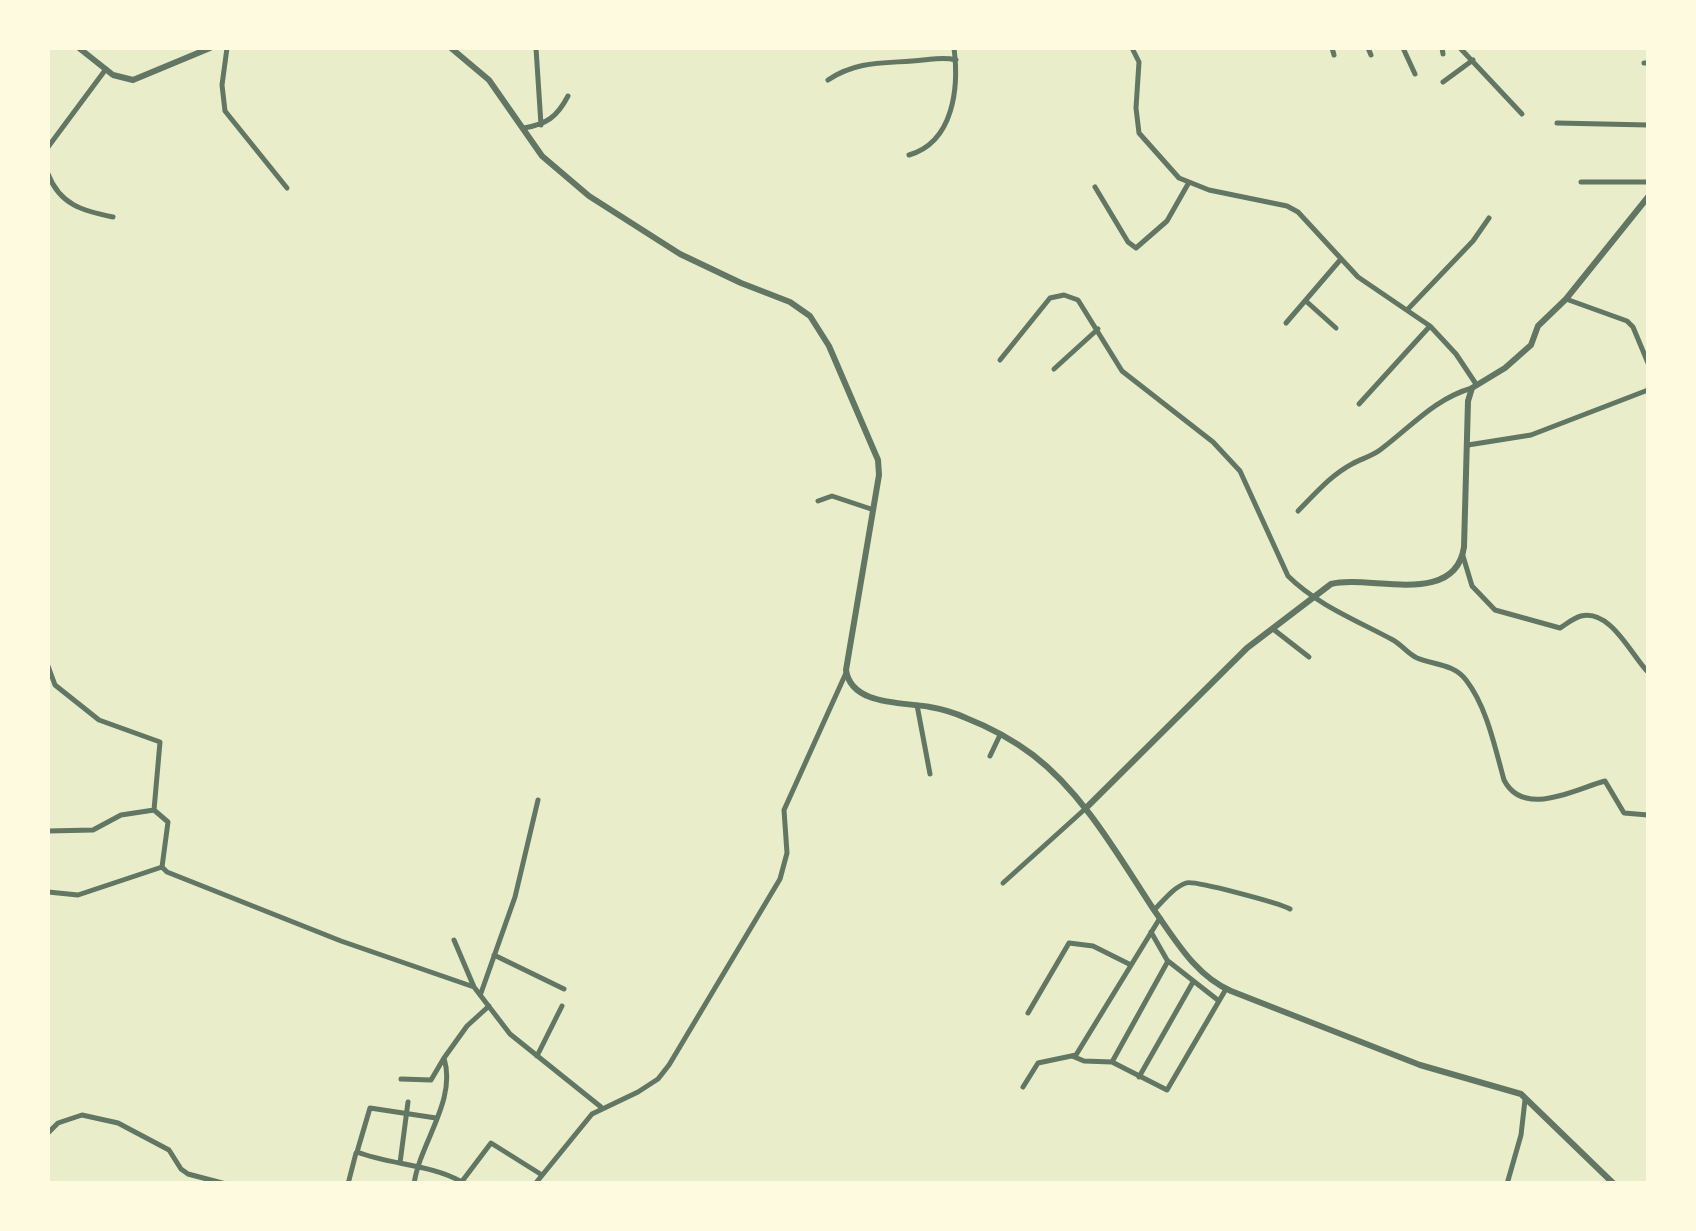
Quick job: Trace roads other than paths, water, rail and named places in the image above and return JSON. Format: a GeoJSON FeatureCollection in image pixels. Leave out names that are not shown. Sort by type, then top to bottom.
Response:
{"type":"FeatureCollection","features":[{"type":"Feature","properties":{"kind":"street"},"geometry":{"type":"LineString","coordinates":[[79,48],[106,70],[127,80],[140,79],[210,48]]}},
{"type":"Feature","properties":{"kind":"street"},"geometry":{"type":"LineString","coordinates":[[226,48],[222,84],[225,111],[287,188]]}},
{"type":"Feature","properties":{"kind":"street"},"geometry":{"type":"LineString","coordinates":[[451,48],[483,74],[542,156],[560,173],[659,242],[724,276],[798,305],[810,316],[829,346],[877,454],[879,474],[846,673],[786,804],[787,853],[773,891],[658,1079],[601,1108],[586,1120],[535,1184]]}},
{"type":"Feature","properties":{"kind":"street"},"geometry":{"type":"LineString","coordinates":[[536,48],[541,125]]}},
{"type":"Feature","properties":{"kind":"street"},"geometry":{"type":"LineString","coordinates":[[909,155],[930,147],[942,130],[955,92],[954,48]]}},
{"type":"Feature","properties":{"kind":"street"},"geometry":{"type":"LineString","coordinates":[[1132,48],[1138,62],[1139,133],[1173,173],[1188,184],[1287,206],[1311,223],[1367,284],[1430,326],[1456,354],[1474,386]]}},
{"type":"Feature","properties":{"kind":"street"},"geometry":{"type":"LineString","coordinates":[[1403,48],[1414,74]]}},
{"type":"Feature","properties":{"kind":"street"},"geometry":{"type":"LineString","coordinates":[[1460,48],[1522,114]]}},
{"type":"Feature","properties":{"kind":"street"},"geometry":{"type":"LineString","coordinates":[[828,80],[846,70],[876,62],[940,57],[956,60]]}},
{"type":"Feature","properties":{"kind":"street"},"geometry":{"type":"LineString","coordinates":[[1443,82],[1473,60]]}},
{"type":"Feature","properties":{"kind":"street"},"geometry":{"type":"LineString","coordinates":[[48,147],[106,70]]}},
{"type":"Feature","properties":{"kind":"street"},"geometry":{"type":"LineString","coordinates":[[521,128],[541,125],[555,117],[568,96]]}},
{"type":"Feature","properties":{"kind":"street"},"geometry":{"type":"LineString","coordinates":[[1557,123],[1648,125]]}},
{"type":"Feature","properties":{"kind":"street"},"geometry":{"type":"LineString","coordinates":[[48,174],[63,200],[88,212],[113,217]]}},
{"type":"Feature","properties":{"kind":"street"},"geometry":{"type":"LineString","coordinates":[[1581,182],[1648,182]]}},
{"type":"Feature","properties":{"kind":"street"},"geometry":{"type":"LineString","coordinates":[[1095,187],[1128,242],[1136,248],[1167,222],[1188,184]]}},
{"type":"Feature","properties":{"kind":"street"},"geometry":{"type":"LineString","coordinates":[[1298,511],[1350,465],[1378,452],[1417,417],[1505,368],[1531,346],[1538,326],[1566,300],[1648,197]]}},
{"type":"Feature","properties":{"kind":"street"},"geometry":{"type":"LineString","coordinates":[[1408,308],[1473,240],[1488,218]]}},
{"type":"Feature","properties":{"kind":"street"},"geometry":{"type":"LineString","coordinates":[[1286,323],[1342,260]]}},
{"type":"Feature","properties":{"kind":"street"},"geometry":{"type":"LineString","coordinates":[[1000,360],[1045,303],[1056,295],[1078,300],[1132,382],[1213,442],[1240,470],[1288,576],[1357,624],[1396,642],[1415,657],[1449,667],[1462,676],[1483,715],[1504,780],[1515,794],[1553,798],[1605,781],[1624,813],[1648,815]]}},
{"type":"Feature","properties":{"kind":"street"},"geometry":{"type":"LineString","coordinates":[[1566,300],[1618,315],[1633,327],[1648,364]]}},
{"type":"Feature","properties":{"kind":"street"},"geometry":{"type":"LineString","coordinates":[[1308,302],[1336,328]]}},
{"type":"Feature","properties":{"kind":"street"},"geometry":{"type":"LineString","coordinates":[[1359,404],[1430,326]]}},
{"type":"Feature","properties":{"kind":"street"},"geometry":{"type":"LineString","coordinates":[[1054,370],[1098,329]]}},
{"type":"Feature","properties":{"kind":"street"},"geometry":{"type":"LineString","coordinates":[[1474,386],[1468,401],[1463,556],[1472,586],[1495,610],[1556,628],[1579,616],[1594,617],[1613,629],[1648,672]]}},
{"type":"Feature","properties":{"kind":"street"},"geometry":{"type":"LineString","coordinates":[[1468,444],[1530,435],[1648,390]]}},
{"type":"Feature","properties":{"kind":"street"},"geometry":{"type":"LineString","coordinates":[[818,501],[832,496],[872,509]]}},
{"type":"Feature","properties":{"kind":"street"},"geometry":{"type":"LineString","coordinates":[[1004,883],[1085,810],[1270,628],[1313,596],[1344,581],[1402,585],[1435,580],[1452,572],[1463,556]]}},
{"type":"Feature","properties":{"kind":"street"},"geometry":{"type":"LineString","coordinates":[[1270,628],[1308,657]]}},
{"type":"Feature","properties":{"kind":"street"},"geometry":{"type":"LineString","coordinates":[[48,666],[55,685],[98,720],[160,742],[154,810]]}},
{"type":"Feature","properties":{"kind":"street"},"geometry":{"type":"LineString","coordinates":[[846,673],[852,684],[877,700],[917,705],[966,718],[1000,735],[1047,767],[1085,810],[1198,970],[1226,989],[1420,1065],[1503,1087],[1525,1097],[1614,1184]]}},
{"type":"Feature","properties":{"kind":"street"},"geometry":{"type":"LineString","coordinates":[[917,705],[930,774]]}},
{"type":"Feature","properties":{"kind":"street"},"geometry":{"type":"LineString","coordinates":[[990,756],[1000,735]]}},
{"type":"Feature","properties":{"kind":"street"},"geometry":{"type":"LineString","coordinates":[[482,993],[514,897],[538,800]]}},
{"type":"Feature","properties":{"kind":"street"},"geometry":{"type":"LineString","coordinates":[[48,831],[93,830],[122,815],[154,810],[168,822],[162,867]]}},
{"type":"Feature","properties":{"kind":"street"},"geometry":{"type":"LineString","coordinates":[[48,892],[78,894],[162,867],[341,941],[474,987],[482,993],[500,1024],[601,1108]]}},
{"type":"Feature","properties":{"kind":"street"},"geometry":{"type":"LineString","coordinates":[[1154,910],[1182,885],[1194,882],[1290,909]]}},
{"type":"Feature","properties":{"kind":"street"},"geometry":{"type":"LineString","coordinates":[[1022,1087],[1034,1066],[1072,1056],[1080,1049],[1160,918]]}},
{"type":"Feature","properties":{"kind":"street"},"geometry":{"type":"LineString","coordinates":[[1151,932],[1168,960],[1219,1000]]}},
{"type":"Feature","properties":{"kind":"street"},"geometry":{"type":"LineString","coordinates":[[454,940],[474,987]]}},
{"type":"Feature","properties":{"kind":"street"},"geometry":{"type":"LineString","coordinates":[[1028,1013],[1069,943],[1092,946],[1131,964]]}},
{"type":"Feature","properties":{"kind":"street"},"geometry":{"type":"LineString","coordinates":[[494,955],[564,990]]}},
{"type":"Feature","properties":{"kind":"street"},"geometry":{"type":"LineString","coordinates":[[1112,1062],[1168,960]]}},
{"type":"Feature","properties":{"kind":"street"},"geometry":{"type":"LineString","coordinates":[[1139,1078],[1193,982]]}},
{"type":"Feature","properties":{"kind":"street"},"geometry":{"type":"LineString","coordinates":[[1072,1056],[1084,1061],[1112,1062],[1165,1090],[1170,1088],[1226,989]]}},
{"type":"Feature","properties":{"kind":"street"},"geometry":{"type":"LineString","coordinates":[[401,1078],[432,1080],[467,1026],[490,1005]]}},
{"type":"Feature","properties":{"kind":"street"},"geometry":{"type":"LineString","coordinates":[[537,1056],[562,1006]]}},
{"type":"Feature","properties":{"kind":"street"},"geometry":{"type":"LineString","coordinates":[[414,1184],[448,1077],[444,1058]]}},
{"type":"Feature","properties":{"kind":"street"},"geometry":{"type":"LineString","coordinates":[[1507,1184],[1521,1134],[1525,1097]]}},
{"type":"Feature","properties":{"kind":"street"},"geometry":{"type":"LineString","coordinates":[[400,1164],[408,1102]]}},
{"type":"Feature","properties":{"kind":"street"},"geometry":{"type":"LineString","coordinates":[[348,1184],[370,1108],[436,1118]]}},
{"type":"Feature","properties":{"kind":"street"},"geometry":{"type":"LineString","coordinates":[[48,1133],[58,1123],[82,1114],[118,1122],[170,1150],[181,1170],[226,1184]]}},
{"type":"Feature","properties":{"kind":"street"},"geometry":{"type":"LineString","coordinates":[[356,1152],[444,1172],[461,1182],[492,1143],[542,1175]]}}]}
